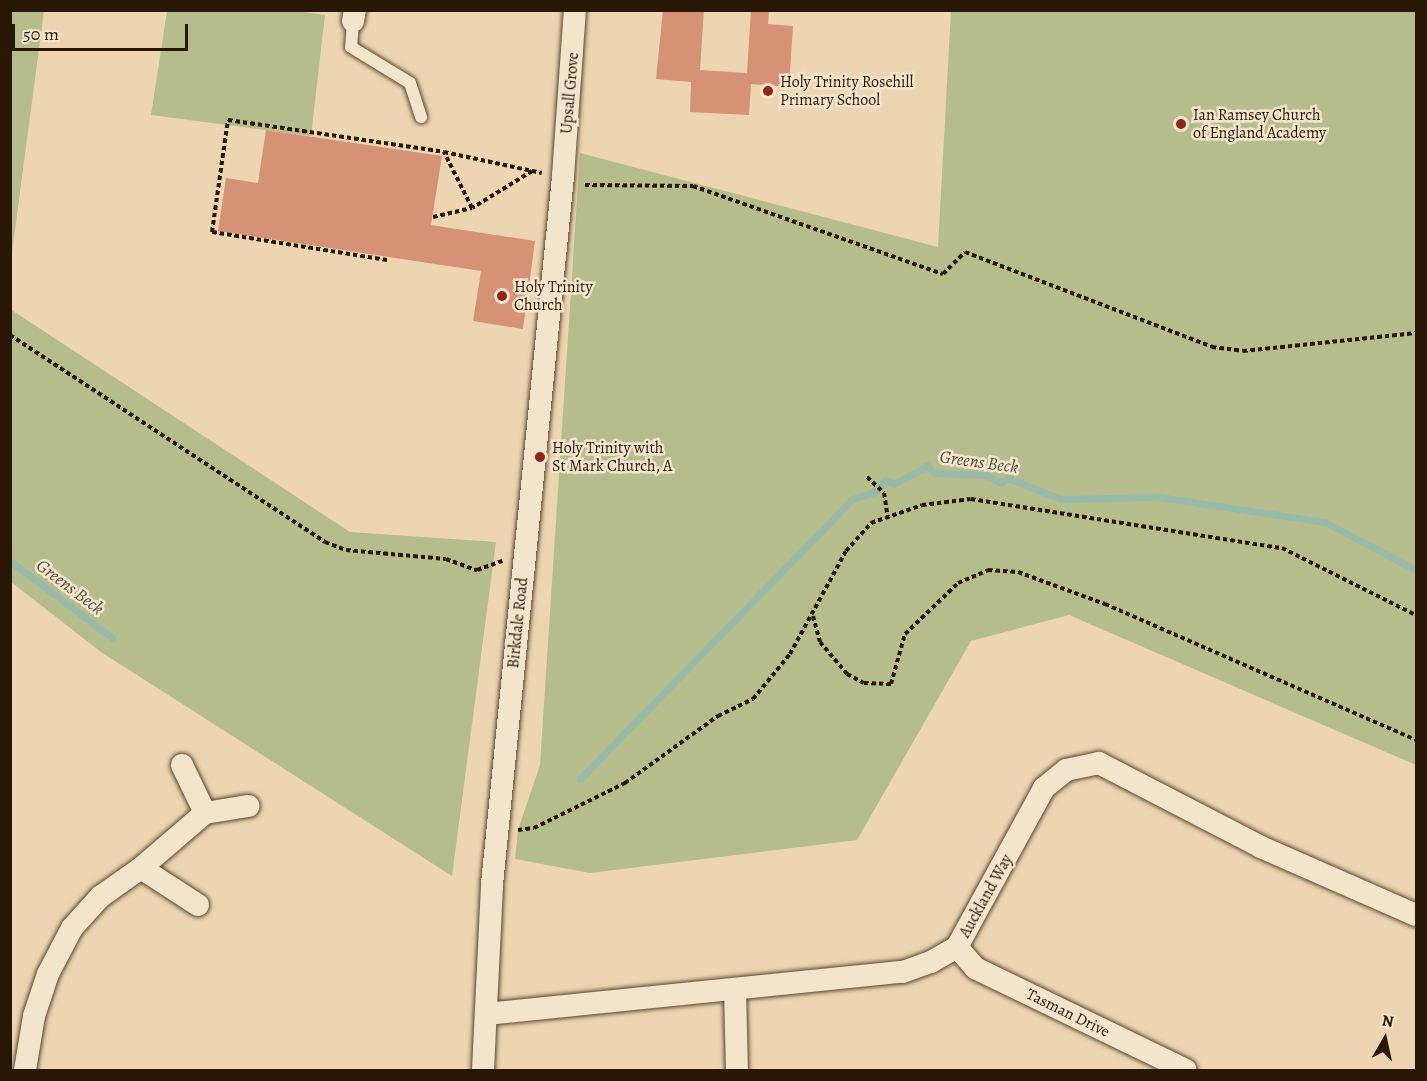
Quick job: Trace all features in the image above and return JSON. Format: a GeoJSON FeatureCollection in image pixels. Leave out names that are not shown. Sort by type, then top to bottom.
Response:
{"type":"FeatureCollection","features":[{"type":"Feature","properties":{"kind":"street","name":"Upsall Grove"},"geometry":{"type":"LineString","coordinates":[[562,178],[575,10]]}},
{"type":"Feature","properties":{"kind":"street","name":"Birkdale Road"},"geometry":{"type":"LineString","coordinates":[[483,1071],[494,872],[562,178]]}},
{"type":"Feature","properties":{"kind":"street","name":"Auckland Way"},"geometry":{"type":"LineString","coordinates":[[486,1014],[903,972],[957,947],[1044,788],[1066,770],[1099,763],[1261,847],[1416,915]]}},
{"type":"Feature","properties":{"kind":"street"},"geometry":{"type":"LineString","coordinates":[[182,765],[205,813]]}},
{"type":"Feature","properties":{"kind":"street"},"geometry":{"type":"LineString","coordinates":[[25,1071],[34,1016],[48,974],[72,928],[99,897],[141,868],[205,813],[248,806]]}},
{"type":"Feature","properties":{"kind":"street"},"geometry":{"type":"LineString","coordinates":[[141,868],[198,905]]}},
{"type":"Feature","properties":{"kind":"street","name":"Tasman Drive"},"geometry":{"type":"LineString","coordinates":[[957,947],[975,968],[1186,1071]]}},
{"type":"Feature","properties":{"kind":"street"},"geometry":{"type":"LineString","coordinates":[[735,990],[737,1071]]}},
{"type":"Feature","properties":{"kind":"lane"},"geometry":{"type":"LineString","coordinates":[[354,16],[351,47],[410,83],[421,117]]}},
{"type":"Feature","properties":{"kind":"path"},"geometry":{"type":"LineString","coordinates":[[387,260],[212,232],[228,120],[444,152],[521,166],[562,178],[693,186],[943,274],[965,252],[1212,347],[1243,351],[1416,333]]}},
{"type":"Feature","properties":{"kind":"path"},"geometry":{"type":"LineString","coordinates":[[444,152],[472,208]]}},
{"type":"Feature","properties":{"kind":"path"},"geometry":{"type":"LineString","coordinates":[[433,217],[472,208],[532,171]]}},
{"type":"Feature","properties":{"kind":"path"},"geometry":{"type":"LineString","coordinates":[[10,334],[325,542],[346,550],[446,558],[477,570],[488,570],[506,559]]}},
{"type":"Feature","properties":{"kind":"path"},"geometry":{"type":"LineString","coordinates":[[867,477],[884,493],[888,517]]}},
{"type":"Feature","properties":{"kind":"path"},"geometry":{"type":"LineString","coordinates":[[518,830],[534,828],[625,783],[709,722],[753,699],[790,654],[846,551],[871,523],[922,505],[971,499],[1282,549],[1416,615]]}},
{"type":"Feature","properties":{"kind":"path"},"geometry":{"type":"LineString","coordinates":[[813,615],[820,642],[847,674],[864,683],[891,684],[906,634],[958,583],[988,570],[1018,572],[1105,603],[1416,740]]}},
{"type":"Feature","properties":{"kind":"green space"},"geometry":{"type":"Polygon","coordinates":[[[288,10],[325,15],[311,136],[151,115],[167,11],[288,10]]]}},
{"type":"Feature","properties":{"kind":"green space"},"geometry":{"type":"Polygon","coordinates":[[[10,11],[44,11],[11,260],[10,11]]]}},
{"type":"Feature","properties":{"kind":"green space"},"geometry":{"type":"Polygon","coordinates":[[[951,11],[1416,11],[1416,765],[1069,615],[971,641],[857,840],[590,873],[515,859],[518,830],[540,765],[580,153],[938,247],[951,11]]]}},
{"type":"Feature","properties":{"kind":"green space"},"geometry":{"type":"Polygon","coordinates":[[[10,309],[350,532],[496,542],[452,876],[101,652],[11,582],[10,309]]]}},
{"type":"Feature","properties":{"kind":"building"},"geometry":{"type":"Polygon","coordinates":[[[663,10],[704,10],[700,70],[747,73],[751,10],[769,10],[768,24],[793,26],[789,87],[751,84],[749,115],[690,112],[691,82],[656,79],[663,10]]]}},
{"type":"Feature","properties":{"kind":"building"},"geometry":{"type":"Polygon","coordinates":[[[266,130],[442,156],[431,225],[535,241],[523,329],[473,321],[481,271],[218,231],[226,178],[258,183],[266,130]]]}},
{"type":"Feature","properties":{"kind":"waterway","name":"Greens Beck"},"geometry":{"type":"LineString","coordinates":[[580,779],[852,499],[875,492],[885,480],[894,484],[927,466],[934,473],[986,475],[1001,483],[1008,478],[1061,499],[1159,497],[1325,522],[1416,570]]}},
{"type":"Feature","properties":{"kind":"waterway","name":"Greens Beck"},"geometry":{"type":"LineString","coordinates":[[10,561],[112,638]]}},
{"type":"Feature","properties":{"kind":"place","name":"Holy Trinity Rosehill Primary School"},"geometry":{"type":"Point","coordinates":[768,91]}},
{"type":"Feature","properties":{"kind":"place","name":"Ian Ramsey Church of England Academy"},"geometry":{"type":"Point","coordinates":[1181,124]}},
{"type":"Feature","properties":{"kind":"place","name":"Holy Trinity Church"},"geometry":{"type":"Point","coordinates":[502,296]}},
{"type":"Feature","properties":{"kind":"place","name":"Holy Trinity with St Mark Church, A"},"geometry":{"type":"Point","coordinates":[540,457]}}]}
